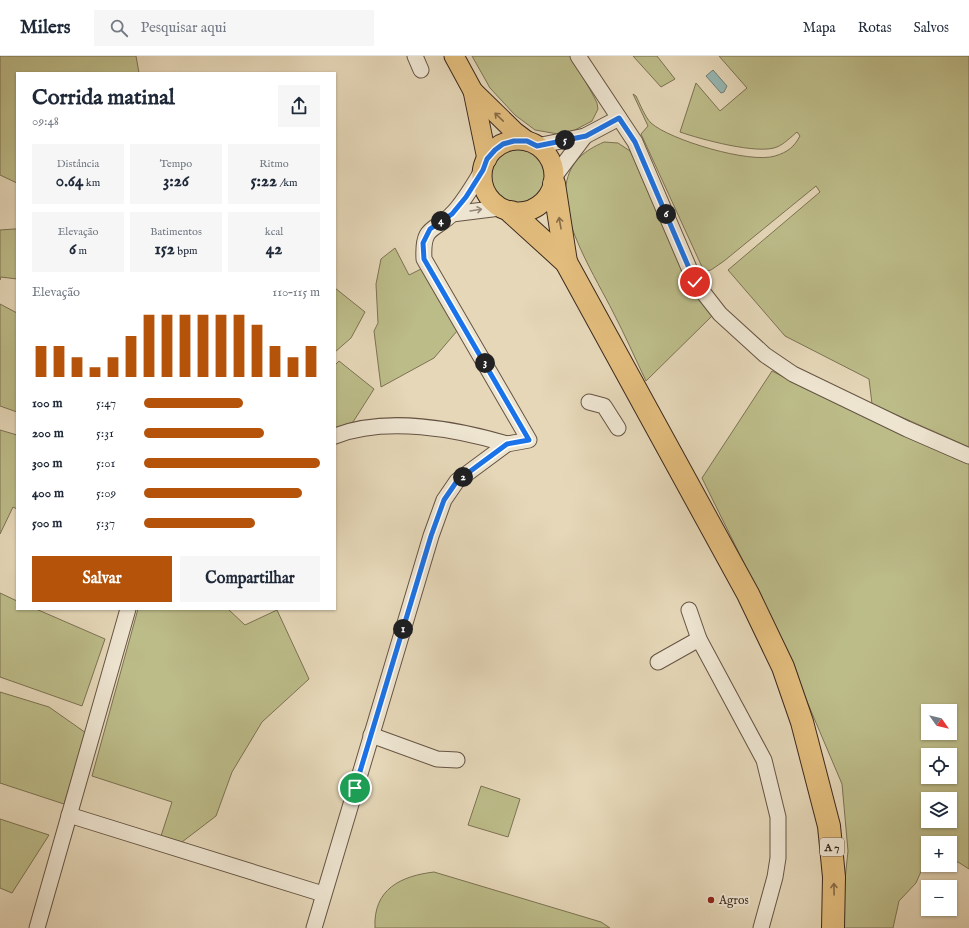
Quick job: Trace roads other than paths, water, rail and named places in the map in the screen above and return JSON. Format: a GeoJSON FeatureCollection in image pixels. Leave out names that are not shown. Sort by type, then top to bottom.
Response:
{"type":"FeatureCollection","features":[{"type":"Feature","properties":{"kind":"highway"},"geometry":{"type":"LineString","coordinates":[[554,180],[566,262],[761,620],[783,667],[793,694],[815,768]]}},
{"type":"Feature","properties":{"kind":"highway"},"geometry":{"type":"LineString","coordinates":[[506,210],[566,262]]}},
{"type":"Feature","properties":{"kind":"highway","name":"A 7"},"geometry":{"type":"LineString","coordinates":[[815,768],[820,838],[818,928]]}},
{"type":"Feature","properties":{"kind":"highway","name":"A 7"},"geometry":{"type":"LineString","coordinates":[[815,768],[831,838],[834,877],[833,928]]}},
{"type":"Feature","properties":{"kind":"main road"},"geometry":{"type":"LineString","coordinates":[[454,56],[473,91],[515,132],[532,143],[550,161],[554,180],[548,197],[533,209],[522,212],[506,210],[492,201],[486,191],[485,164],[473,91]]}},
{"type":"Feature","properties":{"kind":"main road"},"geometry":{"type":"LineString","coordinates":[[485,164],[495,150],[503,144],[520,140],[532,143]]}},
{"type":"Feature","properties":{"kind":"street"},"geometry":{"type":"LineString","coordinates":[[415,56],[421,70]]}},
{"type":"Feature","properties":{"kind":"street"},"geometry":{"type":"LineString","coordinates":[[578,56],[635,142],[695,282],[720,314],[765,355],[793,374],[907,429],[969,456]]}},
{"type":"Feature","properties":{"kind":"street"},"geometry":{"type":"LineString","coordinates":[[532,143],[586,136],[619,118]]}},
{"type":"Feature","properties":{"kind":"street"},"geometry":{"type":"LineString","coordinates":[[554,180],[586,136]]}},
{"type":"Feature","properties":{"kind":"street"},"geometry":{"type":"LineString","coordinates":[[314,928],[431,536],[444,500],[457,481],[507,444],[529,440],[424,259],[423,243],[430,229],[452,214],[466,197],[485,164]]}},
{"type":"Feature","properties":{"kind":"street"},"geometry":{"type":"LineString","coordinates":[[452,214],[506,210]]}},
{"type":"Feature","properties":{"kind":"street"},"geometry":{"type":"LineString","coordinates":[[589,402],[604,406],[618,428]]}},
{"type":"Feature","properties":{"kind":"street"},"geometry":{"type":"LineString","coordinates":[[336,436],[353,429],[388,425],[470,433],[507,444]]}},
{"type":"Feature","properties":{"kind":"street"},"geometry":{"type":"LineString","coordinates":[[37,928],[128,610]]}},
{"type":"Feature","properties":{"kind":"street"},"geometry":{"type":"LineString","coordinates":[[689,610],[699,639],[764,760],[778,817],[778,858],[775,877],[760,928]]}},
{"type":"Feature","properties":{"kind":"street"},"geometry":{"type":"LineString","coordinates":[[658,662],[699,639]]}},
{"type":"Feature","properties":{"kind":"street"},"geometry":{"type":"LineString","coordinates":[[371,735],[437,759],[457,760]]}},
{"type":"Feature","properties":{"kind":"street"},"geometry":{"type":"LineString","coordinates":[[70,815],[323,894]]}},
{"type":"Feature","properties":{"kind":"water"},"geometry":{"type":"Polygon","coordinates":[[[713,70],[727,86],[724,92],[721,93],[706,76],[713,70]]]}},
{"type":"Feature","properties":{"kind":"place","name":"Agros"},"geometry":{"type":"Point","coordinates":[711,900]}}]}
